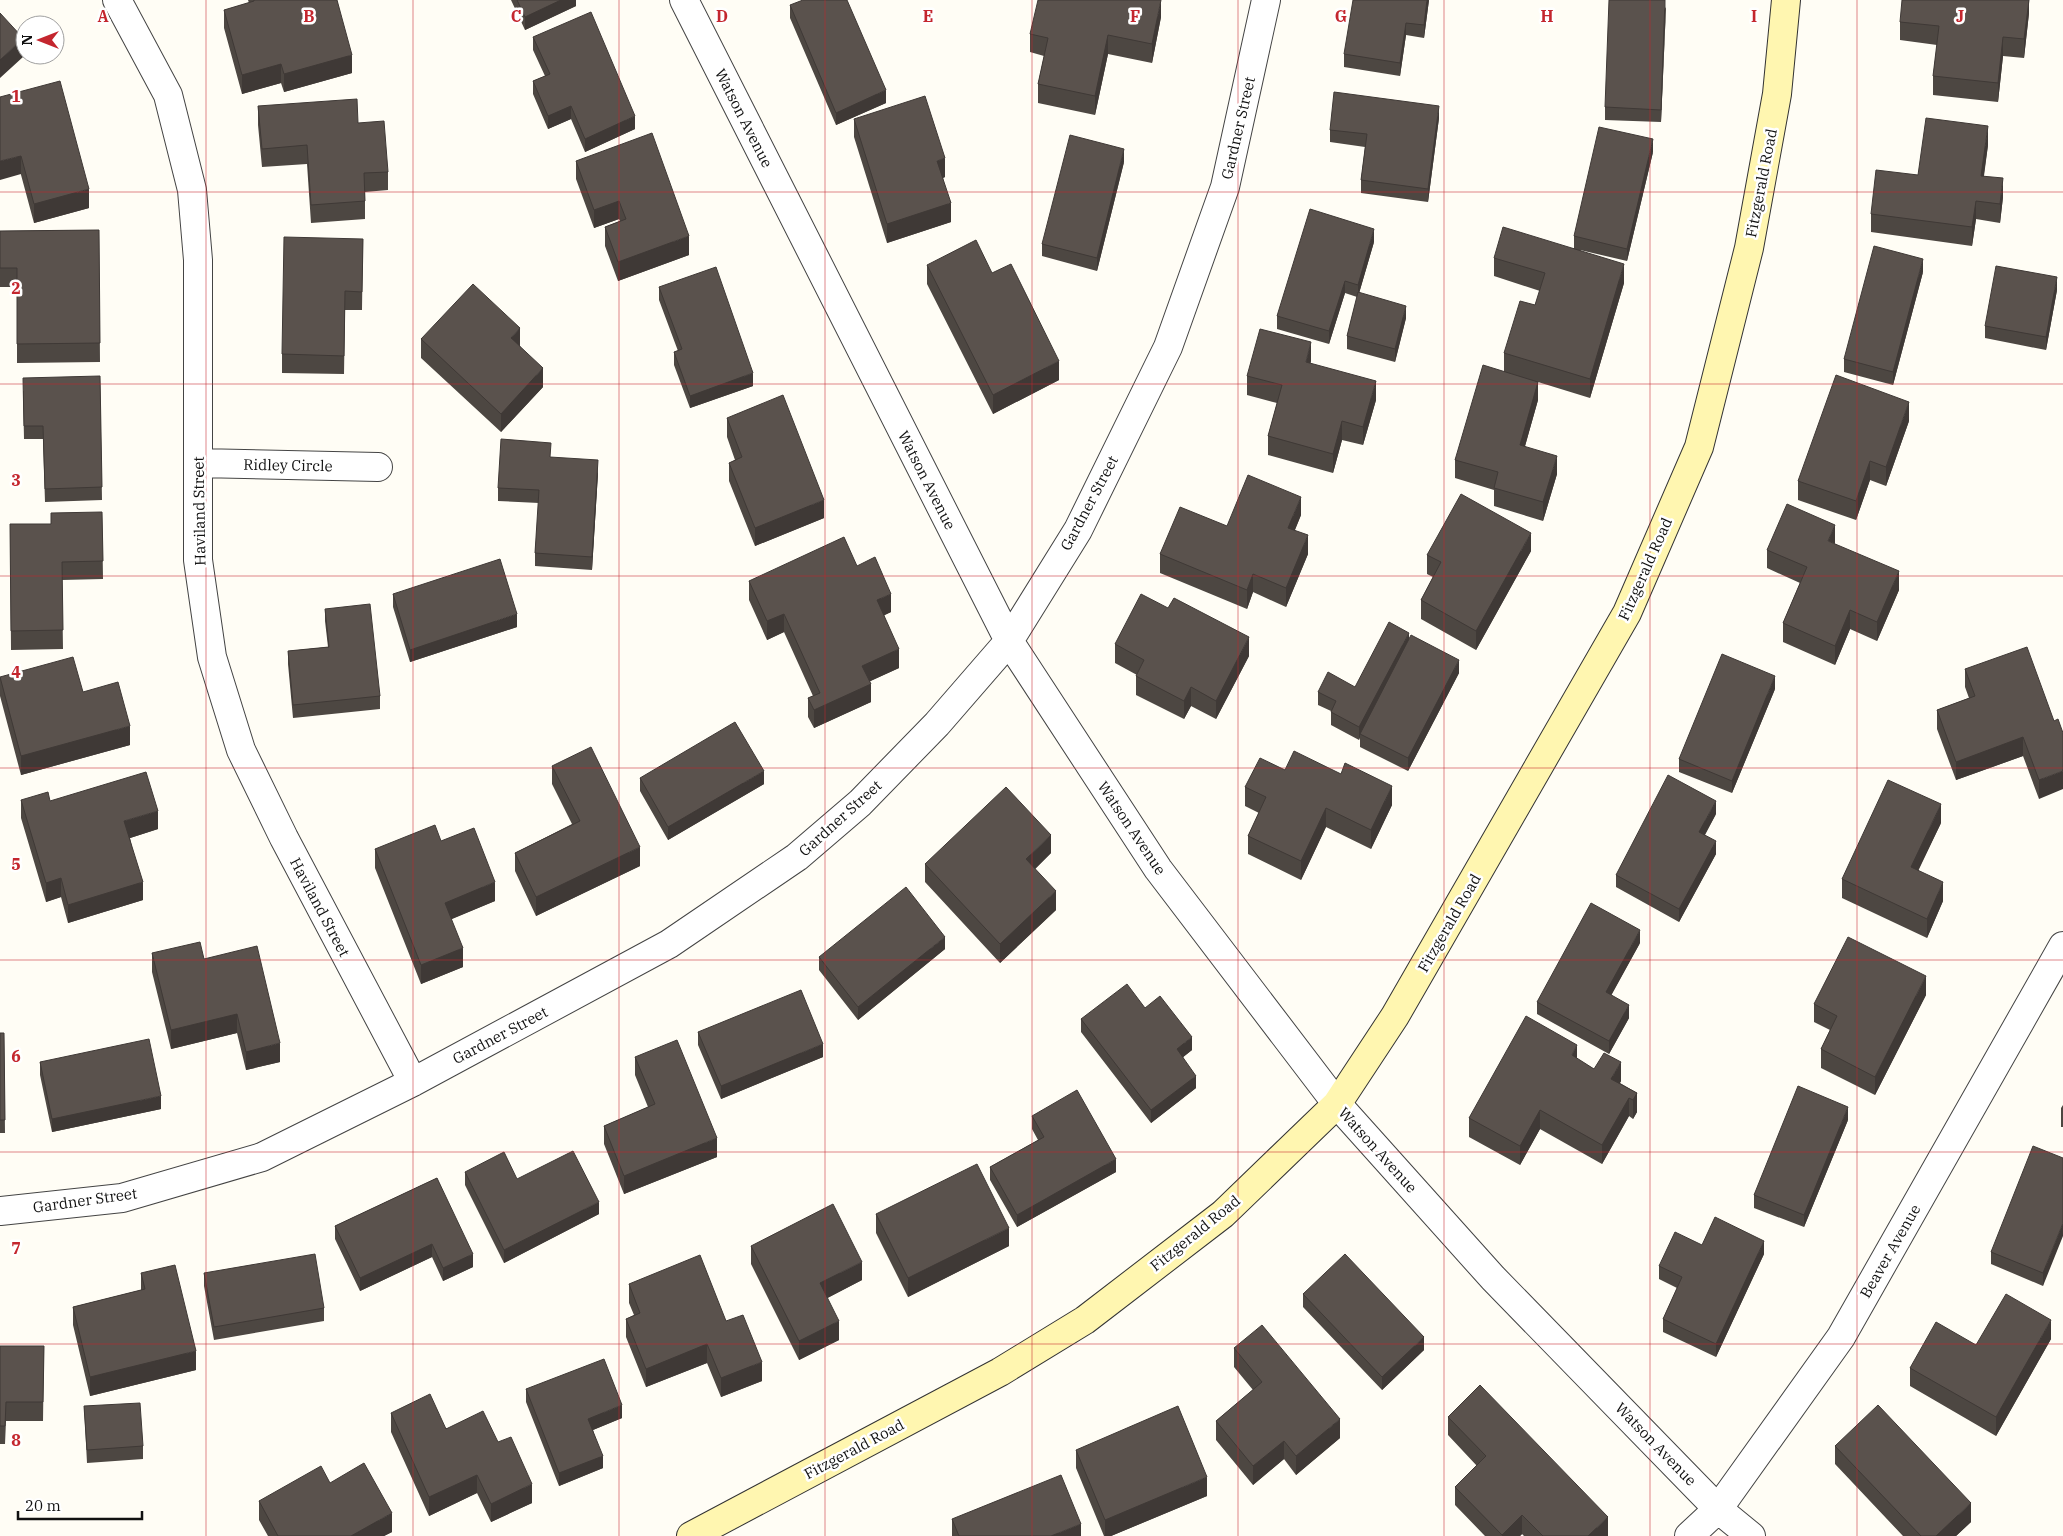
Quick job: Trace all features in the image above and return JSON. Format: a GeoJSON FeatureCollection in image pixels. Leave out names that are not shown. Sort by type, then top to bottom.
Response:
{"type":"FeatureCollection","features":[{"type":"Feature","properties":{"kind":"main road","name":"Fitzgerald Road"},"geometry":{"type":"LineString","coordinates":[[691,1536],[1000,1372],[1085,1320],[1222,1214],[1337,1104],[1395,1016],[1627,614],[1699,447],[1749,248],[1778,94],[1786,0]]}},
{"type":"Feature","properties":{"kind":"street","name":"Haviland Street"},"geometry":{"type":"LineString","coordinates":[[117,0],[168,95],[192,190],[198,260],[198,560],[212,657],[241,750],[284,838],[413,1082]]}},
{"type":"Feature","properties":{"kind":"street","name":"Watson Avenue"},"geometry":{"type":"LineString","coordinates":[[684,0],[1008,641],[1158,869],[1337,1104],[1493,1278],[1718,1509],[1751,1536]]}},
{"type":"Feature","properties":{"kind":"street","name":"Gardner Street"},"geometry":{"type":"LineString","coordinates":[[0,1211],[122,1198],[262,1157],[413,1082],[669,944],[797,857],[860,803],[937,724],[1008,641],[1078,530],[1168,348],[1225,187],[1266,0]]}},
{"type":"Feature","properties":{"kind":"street","name":"Ridley Circle"},"geometry":{"type":"LineString","coordinates":[[198,462],[378,467]]}},
{"type":"Feature","properties":{"kind":"street","name":"Beaver Avenue"},"geometry":{"type":"LineString","coordinates":[[1689,1536],[1718,1509],[1841,1337],[2063,946]]}},
{"type":"Feature","properties":{"kind":"building"},"geometry":{"type":"Polygon","coordinates":[[[254,0],[337,0],[352,55],[284,74],[281,64],[242,75],[224,10],[254,0]]]}},
{"type":"Feature","properties":{"kind":"building"},"geometry":{"type":"Polygon","coordinates":[[[517,0],[561,0],[525,17],[517,0]]]}},
{"type":"Feature","properties":{"kind":"building"},"geometry":{"type":"Polygon","coordinates":[[[803,0],[847,0],[886,90],[836,113],[790,5],[803,0]]]}},
{"type":"Feature","properties":{"kind":"building"},"geometry":{"type":"Polygon","coordinates":[[[1038,0],[1161,0],[1152,44],[1108,35],[1095,96],[1038,84],[1048,38],[1030,34],[1038,0]]]}},
{"type":"Feature","properties":{"kind":"building"},"geometry":{"type":"Polygon","coordinates":[[[1353,0],[1427,0],[1424,25],[1406,23],[1400,63],[1344,54],[1353,0]]]}},
{"type":"Feature","properties":{"kind":"building"},"geometry":{"type":"Polygon","coordinates":[[[1609,0],[1665,0],[1661,110],[1605,107],[1609,0]]]}},
{"type":"Feature","properties":{"kind":"building"},"geometry":{"type":"Polygon","coordinates":[[[1902,0],[2029,0],[2024,39],[2003,37],[1998,83],[1933,76],[1939,26],[1900,22],[1902,0]]]}},
{"type":"Feature","properties":{"kind":"building"},"geometry":{"type":"Polygon","coordinates":[[[591,12],[635,116],[585,139],[571,106],[548,116],[533,81],[550,74],[533,37],[591,12]]]}},
{"type":"Feature","properties":{"kind":"building"},"geometry":{"type":"Polygon","coordinates":[[[0,13],[15,29],[15,46],[0,60],[0,13]]]}},
{"type":"Feature","properties":{"kind":"building"},"geometry":{"type":"Polygon","coordinates":[[[60,81],[89,189],[34,204],[21,156],[0,161],[0,97],[60,81]]]}},
{"type":"Feature","properties":{"kind":"building"},"geometry":{"type":"Polygon","coordinates":[[[1334,92],[1439,106],[1428,189],[1361,180],[1367,134],[1330,130],[1334,92]]]}},
{"type":"Feature","properties":{"kind":"building"},"geometry":{"type":"Polygon","coordinates":[[[925,96],[945,158],[937,161],[951,203],[887,224],[854,119],[925,96]]]}},
{"type":"Feature","properties":{"kind":"building"},"geometry":{"type":"Polygon","coordinates":[[[357,99],[358,123],[384,121],[388,172],[364,173],[365,201],[311,205],[307,145],[262,149],[258,106],[357,99]]]}},
{"type":"Feature","properties":{"kind":"building"},"geometry":{"type":"Polygon","coordinates":[[[1926,118],[1988,126],[1981,176],[2003,178],[2000,204],[1976,201],[1972,227],[1871,214],[1876,170],[1918,175],[1926,118]]]}},
{"type":"Feature","properties":{"kind":"building"},"geometry":{"type":"Polygon","coordinates":[[[1599,127],[1653,139],[1627,249],[1574,236],[1599,127]]]}},
{"type":"Feature","properties":{"kind":"building"},"geometry":{"type":"Polygon","coordinates":[[[652,133],[689,236],[618,262],[605,227],[626,219],[619,201],[594,210],[576,161],[652,133]]]}},
{"type":"Feature","properties":{"kind":"building"},"geometry":{"type":"Polygon","coordinates":[[[1070,135],[1124,149],[1097,258],[1042,244],[1070,135]]]}},
{"type":"Feature","properties":{"kind":"building"},"geometry":{"type":"Polygon","coordinates":[[[1310,209],[1374,229],[1358,285],[1345,281],[1329,331],[1277,316],[1310,209]]]}},
{"type":"Feature","properties":{"kind":"building"},"geometry":{"type":"Polygon","coordinates":[[[1503,227],[1624,264],[1590,379],[1504,353],[1520,301],[1535,305],[1545,273],[1494,258],[1503,227]]]}},
{"type":"Feature","properties":{"kind":"building"},"geometry":{"type":"Polygon","coordinates":[[[99,230],[100,343],[17,344],[17,268],[0,268],[0,231],[99,230]]]}},
{"type":"Feature","properties":{"kind":"building"},"geometry":{"type":"Polygon","coordinates":[[[284,237],[363,239],[362,292],[345,291],[344,356],[282,354],[284,237]]]}},
{"type":"Feature","properties":{"kind":"building"},"geometry":{"type":"Polygon","coordinates":[[[976,240],[992,273],[1011,264],[1059,361],[993,395],[927,265],[976,240]]]}},
{"type":"Feature","properties":{"kind":"building"},"geometry":{"type":"Polygon","coordinates":[[[1874,246],[1923,259],[1893,372],[1844,359],[1874,246]]]}},
{"type":"Feature","properties":{"kind":"building"},"geometry":{"type":"Polygon","coordinates":[[[1996,266],[2057,277],[2046,337],[1985,326],[1996,266]]]}},
{"type":"Feature","properties":{"kind":"building"},"geometry":{"type":"Polygon","coordinates":[[[716,267],[753,373],[690,396],[674,352],[682,349],[659,287],[716,267]]]}},
{"type":"Feature","properties":{"kind":"building"},"geometry":{"type":"Polygon","coordinates":[[[473,284],[520,328],[511,338],[543,368],[501,414],[421,339],[473,284]]]}},
{"type":"Feature","properties":{"kind":"building"},"geometry":{"type":"Polygon","coordinates":[[[1358,292],[1406,306],[1395,349],[1347,336],[1358,292]]]}},
{"type":"Feature","properties":{"kind":"building"},"geometry":{"type":"Polygon","coordinates":[[[1260,329],[1311,342],[1306,362],[1376,381],[1363,427],[1342,421],[1333,454],[1268,436],[1282,385],[1247,376],[1260,329]]]}},
{"type":"Feature","properties":{"kind":"building"},"geometry":{"type":"Polygon","coordinates":[[[1483,365],[1538,382],[1520,445],[1557,456],[1543,502],[1494,488],[1498,472],[1455,460],[1483,365]]]}},
{"type":"Feature","properties":{"kind":"building"},"geometry":{"type":"Polygon","coordinates":[[[1836,375],[1909,402],[1886,467],[1870,461],[1856,501],[1798,481],[1836,375]]]}},
{"type":"Feature","properties":{"kind":"building"},"geometry":{"type":"Polygon","coordinates":[[[100,376],[102,487],[45,489],[43,426],[24,426],[23,378],[100,376]]]}},
{"type":"Feature","properties":{"kind":"building"},"geometry":{"type":"Polygon","coordinates":[[[783,395],[824,500],[755,528],[729,463],[742,457],[727,418],[783,395]]]}},
{"type":"Feature","properties":{"kind":"building"},"geometry":{"type":"Polygon","coordinates":[[[501,439],[551,443],[550,457],[598,460],[592,557],[535,553],[539,490],[498,488],[501,439]]]}},
{"type":"Feature","properties":{"kind":"building"},"geometry":{"type":"Polygon","coordinates":[[[1248,475],[1301,497],[1288,528],[1308,535],[1286,588],[1253,574],[1247,590],[1160,554],[1180,507],[1227,526],[1248,475]]]}},
{"type":"Feature","properties":{"kind":"building"},"geometry":{"type":"Polygon","coordinates":[[[1461,494],[1531,533],[1476,631],[1421,600],[1441,562],[1427,555],[1461,494]]]}},
{"type":"Feature","properties":{"kind":"building"},"geometry":{"type":"Polygon","coordinates":[[[1787,504],[1835,525],[1828,541],[1899,571],[1877,622],[1850,610],[1835,646],[1783,623],[1807,567],[1767,550],[1787,504]]]}},
{"type":"Feature","properties":{"kind":"building"},"geometry":{"type":"Polygon","coordinates":[[[102,512],[103,561],[62,562],[63,630],[11,631],[10,524],[51,524],[51,513],[102,512]]]}},
{"type":"Feature","properties":{"kind":"building"},"geometry":{"type":"Polygon","coordinates":[[[844,537],[857,566],[875,557],[891,594],[877,600],[899,649],[862,666],[871,684],[814,710],[808,698],[820,693],[784,614],[767,621],[749,581],[844,537]]]}},
{"type":"Feature","properties":{"kind":"building"},"geometry":{"type":"Polygon","coordinates":[[[500,559],[517,614],[410,650],[393,594],[500,559]]]}},
{"type":"Feature","properties":{"kind":"building"},"geometry":{"type":"Polygon","coordinates":[[[1141,594],[1168,608],[1174,598],[1249,637],[1216,701],[1191,687],[1184,701],[1136,676],[1144,660],[1115,644],[1141,594]]]}},
{"type":"Feature","properties":{"kind":"building"},"geometry":{"type":"Polygon","coordinates":[[[370,604],[380,696],[293,705],[288,651],[329,647],[325,609],[370,604]]]}},
{"type":"Feature","properties":{"kind":"building"},"geometry":{"type":"Polygon","coordinates":[[[1389,622],[1409,633],[1359,727],[1331,712],[1336,701],[1318,692],[1328,672],[1355,687],[1389,622]]]}},
{"type":"Feature","properties":{"kind":"building"},"geometry":{"type":"Polygon","coordinates":[[[1411,635],[1459,660],[1408,758],[1360,734],[1411,635]]]}},
{"type":"Feature","properties":{"kind":"building"},"geometry":{"type":"Polygon","coordinates":[[[2027,647],[2054,721],[2058,719],[2063,733],[2063,771],[2039,780],[2023,737],[1956,762],[1937,710],[1975,696],[1965,669],[2027,647]]]}},
{"type":"Feature","properties":{"kind":"building"},"geometry":{"type":"Polygon","coordinates":[[[1722,654],[1775,676],[1732,781],[1679,759],[1722,654]]]}},
{"type":"Feature","properties":{"kind":"building"},"geometry":{"type":"Polygon","coordinates":[[[73,657],[83,692],[118,682],[130,726],[21,756],[0,677],[73,657]]]}},
{"type":"Feature","properties":{"kind":"building"},"geometry":{"type":"Polygon","coordinates":[[[735,722],[764,771],[668,827],[640,778],[735,722]]]}},
{"type":"Feature","properties":{"kind":"building"},"geometry":{"type":"Polygon","coordinates":[[[591,747],[640,847],[536,897],[515,853],[580,821],[552,766],[591,747]]]}},
{"type":"Feature","properties":{"kind":"building"},"geometry":{"type":"Polygon","coordinates":[[[1294,751],[1341,774],[1345,763],[1392,786],[1371,830],[1326,808],[1301,861],[1248,836],[1266,797],[1245,787],[1260,758],[1285,770],[1294,751]]]}},
{"type":"Feature","properties":{"kind":"building"},"geometry":{"type":"Polygon","coordinates":[[[146,772],[158,811],[124,821],[143,882],[68,905],[61,878],[46,883],[21,800],[48,792],[50,801],[146,772]]]}},
{"type":"Feature","properties":{"kind":"building"},"geometry":{"type":"Polygon","coordinates":[[[1668,775],[1716,801],[1699,832],[1716,841],[1679,909],[1616,875],[1668,775]]]}},
{"type":"Feature","properties":{"kind":"building"},"geometry":{"type":"Polygon","coordinates":[[[1888,780],[1941,804],[1911,867],[1943,882],[1927,919],[1842,879],[1888,780]]]}},
{"type":"Feature","properties":{"kind":"building"},"geometry":{"type":"Polygon","coordinates":[[[1006,787],[1051,835],[1026,859],[1056,891],[1000,944],[925,864],[1006,787]]]}},
{"type":"Feature","properties":{"kind":"building"},"geometry":{"type":"Polygon","coordinates":[[[435,825],[441,841],[474,828],[495,882],[445,903],[463,948],[421,965],[375,849],[435,825]]]}},
{"type":"Feature","properties":{"kind":"building"},"geometry":{"type":"Polygon","coordinates":[[[906,887],[945,937],[858,1007],[819,957],[906,887]]]}},
{"type":"Feature","properties":{"kind":"building"},"geometry":{"type":"Polygon","coordinates":[[[1591,903],[1640,930],[1606,992],[1629,1005],[1609,1041],[1537,1002],[1591,903]]]}},
{"type":"Feature","properties":{"kind":"building"},"geometry":{"type":"Polygon","coordinates":[[[1848,937],[1926,976],[1875,1077],[1821,1049],[1837,1016],[1814,1004],[1848,937]]]}},
{"type":"Feature","properties":{"kind":"building"},"geometry":{"type":"Polygon","coordinates":[[[200,942],[204,959],[257,946],[280,1043],[246,1052],[237,1014],[171,1030],[152,953],[200,942]]]}},
{"type":"Feature","properties":{"kind":"building"},"geometry":{"type":"Polygon","coordinates":[[[1127,984],[1145,1008],[1160,996],[1192,1037],[1177,1049],[1196,1076],[1151,1110],[1081,1019],[1127,984]]]}},
{"type":"Feature","properties":{"kind":"building"},"geometry":{"type":"Polygon","coordinates":[[[801,990],[823,1044],[721,1086],[698,1032],[801,990]]]}},
{"type":"Feature","properties":{"kind":"building"},"geometry":{"type":"Polygon","coordinates":[[[1526,1016],[1577,1045],[1572,1055],[1594,1069],[1604,1053],[1621,1062],[1611,1079],[1637,1093],[1633,1100],[1629,1098],[1602,1145],[1540,1110],[1520,1146],[1469,1118],[1526,1016]]]}},
{"type":"Feature","properties":{"kind":"building"},"geometry":{"type":"Polygon","coordinates":[[[0,1033],[4,1033],[5,1120],[0,1120],[0,1033]]]}},
{"type":"Feature","properties":{"kind":"building"},"geometry":{"type":"Polygon","coordinates":[[[149,1039],[161,1096],[52,1119],[40,1062],[149,1039]]]}},
{"type":"Feature","properties":{"kind":"building"},"geometry":{"type":"Polygon","coordinates":[[[677,1040],[717,1138],[624,1176],[604,1126],[655,1104],[635,1057],[677,1040]]]}},
{"type":"Feature","properties":{"kind":"building"},"geometry":{"type":"Polygon","coordinates":[[[1798,1086],[1848,1107],[1804,1215],[1754,1195],[1798,1086]]]}},
{"type":"Feature","properties":{"kind":"building"},"geometry":{"type":"Polygon","coordinates":[[[1077,1090],[1116,1159],[1017,1215],[990,1167],[1044,1137],[1032,1116],[1077,1090]]]}},
{"type":"Feature","properties":{"kind":"building"},"geometry":{"type":"Polygon","coordinates":[[[2033,1146],[2063,1158],[2063,1223],[2043,1273],[1991,1252],[2033,1146]]]}},
{"type":"Feature","properties":{"kind":"building"},"geometry":{"type":"Polygon","coordinates":[[[573,1151],[599,1202],[504,1250],[465,1172],[504,1152],[517,1179],[573,1151]]]}},
{"type":"Feature","properties":{"kind":"building"},"geometry":{"type":"Polygon","coordinates":[[[977,1164],[1009,1228],[908,1278],[876,1214],[977,1164]]]}},
{"type":"Feature","properties":{"kind":"building"},"geometry":{"type":"Polygon","coordinates":[[[437,1178],[473,1254],[443,1268],[432,1244],[360,1278],[335,1226],[437,1178]]]}},
{"type":"Feature","properties":{"kind":"building"},"geometry":{"type":"Polygon","coordinates":[[[833,1204],[862,1262],[820,1283],[839,1321],[799,1341],[751,1246],[833,1204]]]}},
{"type":"Feature","properties":{"kind":"building"},"geometry":{"type":"Polygon","coordinates":[[[1715,1217],[1764,1241],[1716,1344],[1663,1319],[1682,1277],[1659,1266],[1675,1232],[1702,1245],[1715,1217]]]}},
{"type":"Feature","properties":{"kind":"building"},"geometry":{"type":"Polygon","coordinates":[[[315,1254],[324,1308],[214,1327],[204,1273],[315,1254]]]}},
{"type":"Feature","properties":{"kind":"building"},"geometry":{"type":"Polygon","coordinates":[[[1345,1254],[1424,1337],[1382,1377],[1303,1294],[1345,1254]]]}},
{"type":"Feature","properties":{"kind":"building"},"geometry":{"type":"Polygon","coordinates":[[[700,1255],[726,1321],[743,1315],[762,1362],[721,1378],[707,1344],[646,1369],[626,1319],[640,1313],[629,1284],[700,1255]]]}},
{"type":"Feature","properties":{"kind":"building"},"geometry":{"type":"Polygon","coordinates":[[[175,1265],[196,1351],[90,1377],[73,1307],[145,1289],[141,1273],[175,1265]]]}},
{"type":"Feature","properties":{"kind":"building"},"geometry":{"type":"Polygon","coordinates":[[[2006,1294],[2051,1320],[1996,1417],[1910,1368],[1936,1322],[1976,1345],[2006,1294]]]}},
{"type":"Feature","properties":{"kind":"building"},"geometry":{"type":"Polygon","coordinates":[[[1262,1325],[1340,1419],[1296,1456],[1284,1441],[1253,1466],[1216,1421],[1262,1382],[1234,1348],[1262,1325]]]}},
{"type":"Feature","properties":{"kind":"building"},"geometry":{"type":"Polygon","coordinates":[[[0,1346],[44,1346],[43,1402],[6,1402],[5,1426],[0,1426],[0,1346]]]}},
{"type":"Feature","properties":{"kind":"building"},"geometry":{"type":"Polygon","coordinates":[[[604,1359],[622,1405],[588,1419],[603,1456],[559,1473],[526,1389],[604,1359]]]}},
{"type":"Feature","properties":{"kind":"building"},"geometry":{"type":"Polygon","coordinates":[[[1480,1385],[1608,1517],[1588,1536],[1543,1536],[1522,1515],[1502,1535],[1455,1487],[1486,1456],[1448,1417],[1480,1385]]]}},
{"type":"Feature","properties":{"kind":"building"},"geometry":{"type":"Polygon","coordinates":[[[430,1394],[446,1429],[483,1411],[498,1442],[511,1437],[532,1484],[491,1504],[477,1475],[429,1497],[391,1413],[430,1394]]]}},
{"type":"Feature","properties":{"kind":"building"},"geometry":{"type":"Polygon","coordinates":[[[140,1403],[143,1446],[87,1450],[84,1406],[140,1403]]]}},
{"type":"Feature","properties":{"kind":"building"},"geometry":{"type":"Polygon","coordinates":[[[1878,1405],[1971,1503],[1936,1536],[1921,1536],[1835,1446],[1878,1405]]]}},
{"type":"Feature","properties":{"kind":"building"},"geometry":{"type":"Polygon","coordinates":[[[1178,1406],[1207,1477],[1105,1520],[1076,1450],[1178,1406]]]}},
{"type":"Feature","properties":{"kind":"building"},"geometry":{"type":"Polygon","coordinates":[[[364,1463],[392,1513],[351,1536],[278,1536],[259,1501],[321,1466],[330,1483],[364,1463]]]}},
{"type":"Feature","properties":{"kind":"building"},"geometry":{"type":"Polygon","coordinates":[[[1061,1475],[1081,1524],[1051,1536],[959,1536],[952,1519],[1061,1475]]]}}]}
